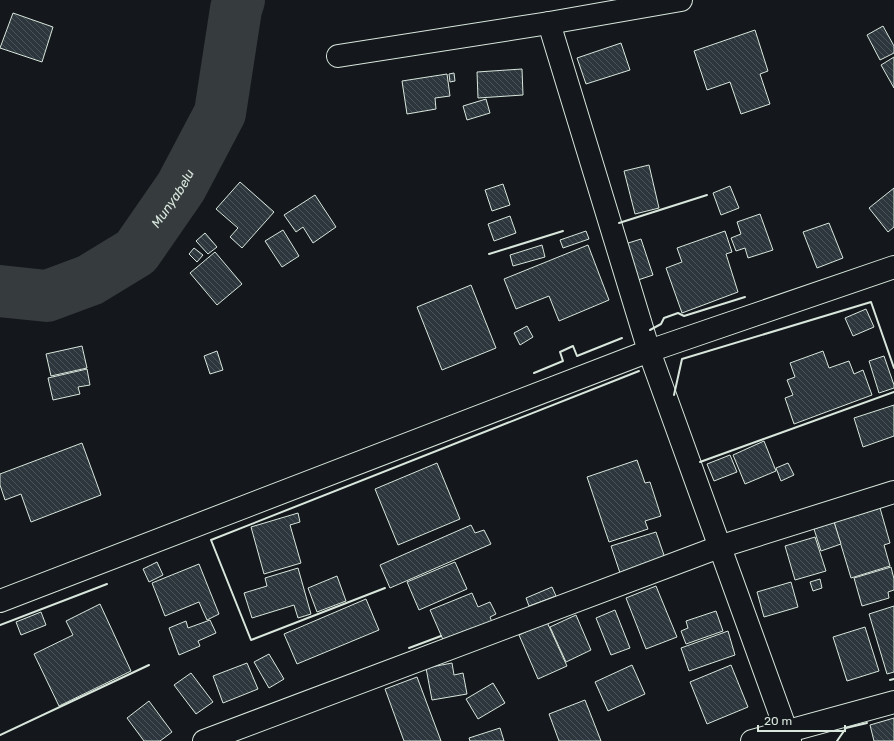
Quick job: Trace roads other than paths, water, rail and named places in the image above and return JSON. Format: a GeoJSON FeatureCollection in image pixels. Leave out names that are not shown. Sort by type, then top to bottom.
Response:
{"type":"FeatureCollection","features":[{"type":"Feature","properties":{"kind":"street"},"geometry":{"type":"LineString","coordinates":[[338,56],[549,23],[681,0]]}},
{"type":"Feature","properties":{"kind":"street"},"geometry":{"type":"LineString","coordinates":[[549,23],[649,351],[788,736]]}},
{"type":"Feature","properties":{"kind":"street"},"geometry":{"type":"LineString","coordinates":[[0,600],[649,351],[894,267]]}},
{"type":"Feature","properties":{"kind":"street"},"geometry":{"type":"LineString","coordinates":[[204,741],[719,547],[894,492]]}},
{"type":"Feature","properties":{"kind":"street"},"geometry":{"type":"LineString","coordinates":[[752,741],[788,736],[894,702]]}},
{"type":"Feature","properties":{"kind":"waterway","name":"Munyabelu"},"geometry":{"type":"LineString","coordinates":[[0,291],[47,296],[90,280],[136,252],[181,187],[220,113],[236,9],[239,0]]}}]}
